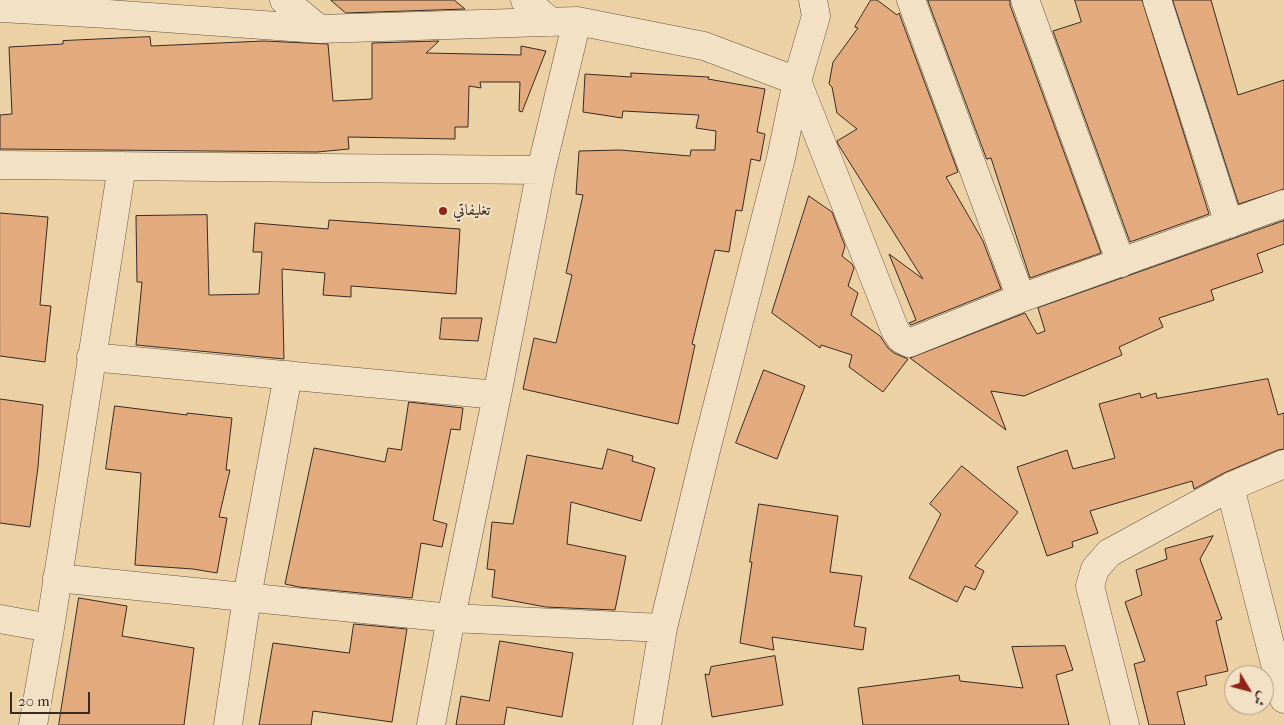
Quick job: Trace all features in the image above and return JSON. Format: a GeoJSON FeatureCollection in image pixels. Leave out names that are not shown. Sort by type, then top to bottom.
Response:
{"type":"FeatureCollection","features":[{"type":"Feature","properties":{"kind":"street"},"geometry":{"type":"LineString","coordinates":[[284,0],[319,29]]}},
{"type":"Feature","properties":{"kind":"street"},"geometry":{"type":"LineString","coordinates":[[525,0],[564,22]]}},
{"type":"Feature","properties":{"kind":"street"},"geometry":{"type":"LineString","coordinates":[[911,0],[1021,298]]}},
{"type":"Feature","properties":{"kind":"street"},"geometry":{"type":"LineString","coordinates":[[1025,0],[1121,262]]}},
{"type":"Feature","properties":{"kind":"street"},"geometry":{"type":"LineString","coordinates":[[1157,0],[1229,224]]}},
{"type":"Feature","properties":{"kind":"street"},"geometry":{"type":"LineString","coordinates":[[647,725],[663,628],[706,450],[781,158],[797,81],[821,5]]}},
{"type":"Feature","properties":{"kind":"street"},"geometry":{"type":"LineString","coordinates":[[0,8],[99,7],[319,29],[564,22],[704,46],[797,81],[895,330],[901,339],[909,344],[1021,298],[1284,204]]}},
{"type":"Feature","properties":{"kind":"street"},"geometry":{"type":"LineString","coordinates":[[431,725],[540,170],[564,22]]}},
{"type":"Feature","properties":{"kind":"street"},"geometry":{"type":"LineString","coordinates":[[0,165],[540,170]]}},
{"type":"Feature","properties":{"kind":"street"},"geometry":{"type":"LineString","coordinates":[[33,725],[50,628],[122,166]]}},
{"type":"Feature","properties":{"kind":"street"},"geometry":{"type":"LineString","coordinates":[[91,357],[497,395]]}},
{"type":"Feature","properties":{"kind":"street"},"geometry":{"type":"LineString","coordinates":[[228,725],[247,597],[288,376]]}},
{"type":"Feature","properties":{"kind":"street"},"geometry":{"type":"LineString","coordinates":[[1125,725],[1090,586],[1095,569],[1108,553],[1230,486],[1284,464]]}},
{"type":"Feature","properties":{"kind":"street"},"geometry":{"type":"LineString","coordinates":[[1230,486],[1284,699]]}},
{"type":"Feature","properties":{"kind":"street"},"geometry":{"type":"LineString","coordinates":[[57,578],[451,618],[663,628]]}},
{"type":"Feature","properties":{"kind":"street"},"geometry":{"type":"LineString","coordinates":[[0,619],[50,628]]}},
{"type":"Feature","properties":{"kind":"building"},"geometry":{"type":"Polygon","coordinates":[[[331,0],[454,0],[465,9],[346,13],[331,0]]]}},
{"type":"Feature","properties":{"kind":"building"},"geometry":{"type":"Polygon","coordinates":[[[871,0],[877,0],[897,15],[899,13],[958,172],[946,177],[983,241],[1001,289],[911,325],[909,323],[916,320],[889,254],[923,279],[838,144],[837,141],[857,129],[837,113],[832,87],[829,84],[833,62],[858,28],[855,27],[871,0]]]}},
{"type":"Feature","properties":{"kind":"building"},"geometry":{"type":"Polygon","coordinates":[[[928,0],[1010,0],[1010,5],[1101,253],[1030,278],[991,158],[987,159],[928,0]]]}},
{"type":"Feature","properties":{"kind":"building"},"geometry":{"type":"Polygon","coordinates":[[[1075,0],[1142,0],[1209,214],[1130,242],[1053,31],[1081,22],[1075,0]]]}},
{"type":"Feature","properties":{"kind":"building"},"geometry":{"type":"Polygon","coordinates":[[[1173,0],[1211,0],[1238,95],[1284,80],[1284,189],[1239,204],[1173,0]]]}},
{"type":"Feature","properties":{"kind":"building"},"geometry":{"type":"Polygon","coordinates":[[[150,37],[151,46],[264,41],[328,44],[333,101],[372,99],[372,43],[439,41],[426,53],[521,55],[521,46],[546,51],[522,112],[519,111],[520,82],[480,82],[481,88],[469,86],[468,127],[455,127],[455,139],[348,137],[349,149],[317,152],[0,149],[0,115],[12,114],[9,47],[63,44],[63,41],[150,37]]]}},
{"type":"Feature","properties":{"kind":"building"},"geometry":{"type":"Polygon","coordinates":[[[631,73],[709,77],[708,79],[765,89],[757,132],[765,134],[760,161],[751,159],[742,211],[736,210],[729,252],[715,250],[692,344],[695,345],[678,424],[523,389],[534,338],[556,343],[572,275],[566,273],[583,195],[576,194],[579,151],[620,150],[690,156],[691,150],[715,150],[716,131],[696,128],[699,115],[623,111],[622,118],[583,112],[585,74],[631,77],[631,73]]]}},
{"type":"Feature","properties":{"kind":"building"},"geometry":{"type":"Polygon","coordinates":[[[809,196],[832,212],[845,246],[842,256],[854,268],[848,286],[858,293],[851,315],[880,336],[894,353],[908,359],[883,392],[849,367],[852,355],[821,345],[820,348],[772,313],[809,196]]]}},
{"type":"Feature","properties":{"kind":"building"},"geometry":{"type":"Polygon","coordinates":[[[0,213],[48,217],[40,305],[51,306],[45,362],[0,356],[0,213]]]}},
{"type":"Feature","properties":{"kind":"building"},"geometry":{"type":"Polygon","coordinates":[[[207,215],[209,295],[259,294],[262,252],[253,252],[255,223],[328,229],[329,220],[460,229],[456,294],[351,286],[351,297],[323,295],[325,273],[282,269],[284,359],[136,345],[142,282],[137,282],[136,216],[207,215]]]}},
{"type":"Feature","properties":{"kind":"building"},"geometry":{"type":"Polygon","coordinates":[[[1284,221],[1284,244],[1257,254],[1263,272],[1211,290],[1214,300],[1159,318],[1163,327],[1119,347],[1122,355],[1024,396],[991,391],[1006,430],[910,358],[1025,313],[1037,334],[1045,331],[1038,308],[1284,221]]]}},
{"type":"Feature","properties":{"kind":"building"},"geometry":{"type":"Polygon","coordinates":[[[442,318],[482,318],[478,341],[440,339],[442,318]]]}},
{"type":"Feature","properties":{"kind":"building"},"geometry":{"type":"Polygon","coordinates":[[[764,370],[805,386],[777,459],[736,443],[764,370]]]}},
{"type":"Feature","properties":{"kind":"building"},"geometry":{"type":"Polygon","coordinates":[[[1268,379],[1278,415],[1284,413],[1284,449],[1224,473],[1194,489],[1192,481],[1090,511],[1098,533],[1072,542],[1073,547],[1047,556],[1017,467],[1067,450],[1073,469],[1115,458],[1099,404],[1140,393],[1141,398],[1156,393],[1157,398],[1268,379]]]}},
{"type":"Feature","properties":{"kind":"building"},"geometry":{"type":"Polygon","coordinates":[[[0,399],[43,405],[38,467],[30,527],[0,523],[0,399]]]}},
{"type":"Feature","properties":{"kind":"building"},"geometry":{"type":"Polygon","coordinates":[[[409,402],[463,408],[460,430],[451,429],[433,520],[447,524],[442,547],[421,543],[412,598],[285,584],[314,448],[385,462],[388,448],[401,450],[409,402]]]}},
{"type":"Feature","properties":{"kind":"building"},"geometry":{"type":"Polygon","coordinates":[[[115,406],[187,415],[187,413],[232,418],[226,470],[230,470],[219,517],[227,518],[217,573],[193,569],[135,565],[141,473],[106,469],[115,406]]]}},
{"type":"Feature","properties":{"kind":"building"},"geometry":{"type":"Polygon","coordinates":[[[608,449],[633,456],[632,461],[655,468],[641,521],[571,502],[567,544],[626,556],[615,610],[546,607],[492,597],[495,570],[487,569],[492,522],[513,524],[527,455],[602,469],[608,449]]]}},
{"type":"Feature","properties":{"kind":"building"},"geometry":{"type":"Polygon","coordinates":[[[962,466],[1018,512],[975,566],[984,571],[975,590],[965,586],[957,602],[909,578],[941,514],[930,504],[962,466]]]}},
{"type":"Feature","properties":{"kind":"building"},"geometry":{"type":"Polygon","coordinates":[[[759,504],[838,516],[830,572],[862,576],[854,626],[866,628],[863,650],[772,637],[774,650],[740,643],[759,504]]]}},
{"type":"Feature","properties":{"kind":"building"},"geometry":{"type":"Polygon","coordinates":[[[1213,536],[1200,559],[1222,619],[1216,621],[1227,665],[1224,665],[1224,672],[1205,676],[1207,685],[1177,692],[1185,725],[1149,725],[1134,664],[1145,661],[1125,602],[1142,595],[1136,570],[1167,559],[1165,549],[1213,536]]]}},
{"type":"Feature","properties":{"kind":"building"},"geometry":{"type":"Polygon","coordinates":[[[79,598],[127,606],[122,636],[194,648],[184,725],[59,725],[79,598]]]}},
{"type":"Feature","properties":{"kind":"building"},"geometry":{"type":"Polygon","coordinates":[[[354,624],[407,629],[392,722],[313,711],[311,725],[259,725],[273,643],[349,653],[354,624]]]}},
{"type":"Feature","properties":{"kind":"building"},"geometry":{"type":"Polygon","coordinates":[[[500,641],[573,653],[562,717],[507,707],[504,725],[456,725],[461,696],[489,701],[500,641]]]}},
{"type":"Feature","properties":{"kind":"building"},"geometry":{"type":"Polygon","coordinates":[[[1065,646],[1073,670],[1056,675],[1069,725],[863,725],[858,688],[959,675],[960,681],[1023,688],[1012,647],[1065,646]]]}},
{"type":"Feature","properties":{"kind":"building"},"geometry":{"type":"Polygon","coordinates":[[[775,656],[783,705],[712,717],[705,674],[709,675],[711,667],[775,656]]]}},
{"type":"Feature","properties":{"kind":"place","name":"تغليفاتي"},"geometry":{"type":"Point","coordinates":[443,211]}}]}
